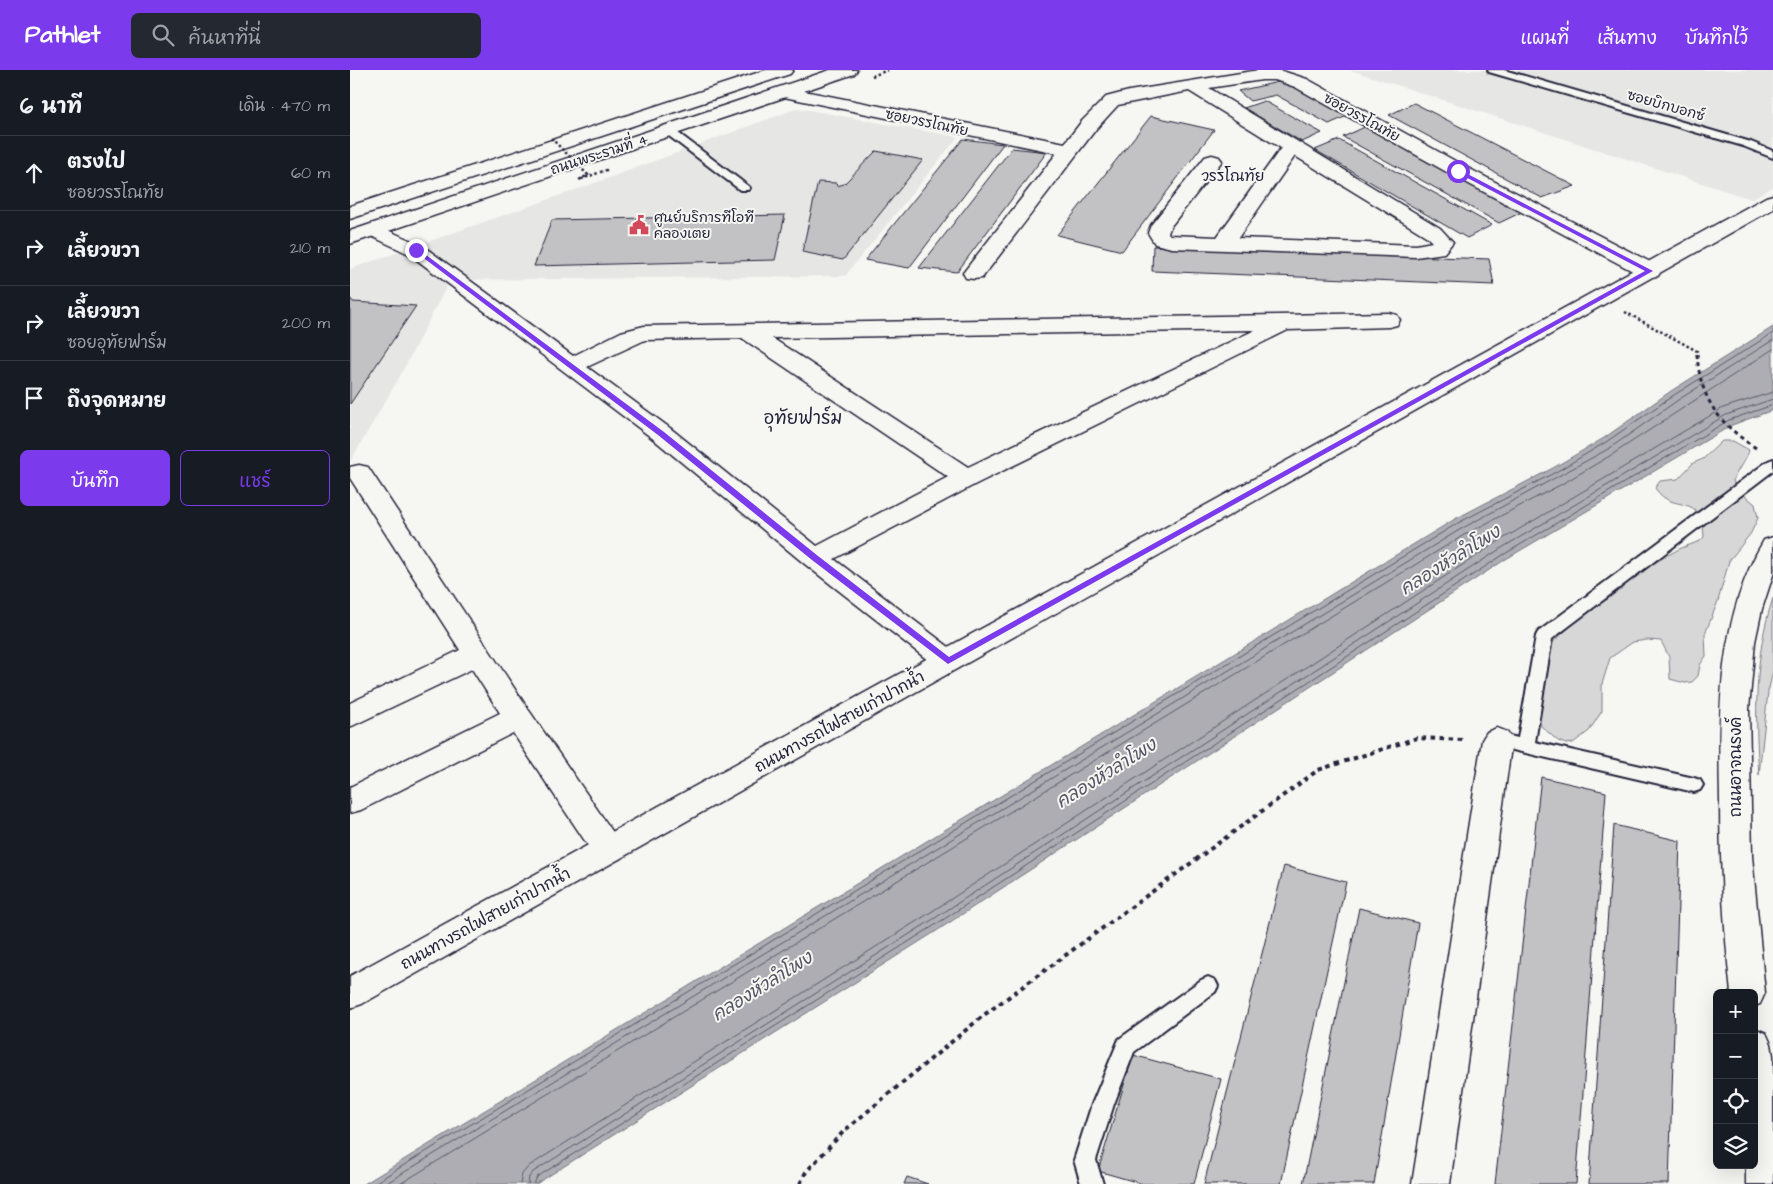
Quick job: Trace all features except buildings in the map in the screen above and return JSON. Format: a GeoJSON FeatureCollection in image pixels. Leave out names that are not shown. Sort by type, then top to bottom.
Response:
{"type":"FeatureCollection","features":[{"type":"Feature","properties":{"kind":"street","name":"ถนนพระรามที่ 4"},"geometry":{"type":"LineString","coordinates":[[350,213],[784,70]]}},
{"type":"Feature","properties":{"kind":"street","name":"ถนนพระรามที่ 4"},"geometry":{"type":"LineString","coordinates":[[350,238],[848,70]]}},
{"type":"Feature","properties":{"kind":"street","name":"ซอยวรรโณทัย"},"geometry":{"type":"LineString","coordinates":[[974,273],[1088,125],[1112,101],[1129,96],[1192,85],[1262,75],[1277,76],[1301,83],[1458,171],[1650,271]]}},
{"type":"Feature","properties":{"kind":"street"},"geometry":{"type":"LineString","coordinates":[[1192,85],[1433,232],[1443,242],[1437,249],[1416,251],[1172,242],[1162,240],[1158,233],[1161,225],[1212,161]]}},
{"type":"Feature","properties":{"kind":"street","name":"ซอยวรรโณทัย"},"geometry":{"type":"LineString","coordinates":[[784,92],[1069,150]]}},
{"type":"Feature","properties":{"kind":"street"},"geometry":{"type":"LineString","coordinates":[[1223,244],[1292,146]]}},
{"type":"Feature","properties":{"kind":"street","name":"ถนนทางรถไฟสายเก่าปากน้ำ"},"geometry":{"type":"LineString","coordinates":[[350,993],[1773,201]]}},
{"type":"Feature","properties":{"kind":"street"},"geometry":{"type":"LineString","coordinates":[[374,230],[416,250],[661,433],[815,558],[948,661]]}},
{"type":"Feature","properties":{"kind":"street"},"geometry":{"type":"LineString","coordinates":[[571,366],[629,337],[644,333],[1390,320]]}},
{"type":"Feature","properties":{"kind":"street"},"geometry":{"type":"LineString","coordinates":[[815,558],[967,478],[1286,323]]}},
{"type":"Feature","properties":{"kind":"street"},"geometry":{"type":"LineString","coordinates":[[748,332],[967,478]]}},
{"type":"Feature","properties":{"kind":"street"},"geometry":{"type":"LineString","coordinates":[[359,473],[518,717],[608,850]]}},
{"type":"Feature","properties":{"kind":"street","name":"ถนนอาจณรงค์"},"geometry":{"type":"LineString","coordinates":[[1747,989],[1742,953],[1737,863],[1733,725],[1739,659],[1746,613],[1765,561],[1773,546]]}},
{"type":"Feature","properties":{"kind":"street"},"geometry":{"type":"LineString","coordinates":[[350,716],[477,654]]}},
{"type":"Feature","properties":{"kind":"street"},"geometry":{"type":"LineString","coordinates":[[350,801],[518,717]]}},
{"type":"Feature","properties":{"kind":"street"},"geometry":{"type":"LineString","coordinates":[[1431,1184],[1511,744]]}},
{"type":"Feature","properties":{"kind":"street"},"geometry":{"type":"LineString","coordinates":[[1758,1075],[1762,1106],[1765,1184]]}},
{"type":"Feature","properties":{"kind":"lane","name":"ซอยบิกบอกซ์"},"geometry":{"type":"LineString","coordinates":[[1492,70],[1748,144],[1773,154]]}},
{"type":"Feature","properties":{"kind":"lane"},"geometry":{"type":"LineString","coordinates":[[668,131],[744,188]]}},
{"type":"Feature","properties":{"kind":"lane"},"geometry":{"type":"LineString","coordinates":[[1694,786],[1511,744],[1544,636],[1773,464]]}},
{"type":"Feature","properties":{"kind":"lane"},"geometry":{"type":"LineString","coordinates":[[1092,1184],[1085,1160],[1103,1104],[1126,1046],[1208,986]]}},
{"type":"Feature","properties":{"kind":"path"},"geometry":{"type":"LineString","coordinates":[[551,138],[588,175],[579,180],[610,169]]}},
{"type":"Feature","properties":{"kind":"path"},"geometry":{"type":"LineString","coordinates":[[1600,299],[1697,351],[1703,391],[1714,409],[1739,438]]}},
{"type":"Feature","properties":{"kind":"path"},"geometry":{"type":"LineString","coordinates":[[800,1184],[806,1172],[844,1131],[984,1015],[1318,770],[1417,738],[1511,744]]}},
{"type":"Feature","properties":{"kind":"shaded area"},"geometry":{"type":"Polygon","coordinates":[[[1350,70],[1773,70],[1773,187],[1751,199],[1350,70]]]}},
{"type":"Feature","properties":{"kind":"shaded area"},"geometry":{"type":"Polygon","coordinates":[[[798,108],[958,137],[845,276],[450,280],[400,376],[350,462],[350,269],[587,186],[798,108]]]}},
{"type":"Feature","properties":{"kind":"shaded area"},"geometry":{"type":"Polygon","coordinates":[[[1722,441],[1733,441],[1749,450],[1733,481],[1737,489],[1755,504],[1758,518],[1751,533],[1729,561],[1718,601],[1705,634],[1706,656],[1700,665],[1698,676],[1692,682],[1685,683],[1670,679],[1669,657],[1661,641],[1633,642],[1610,658],[1602,684],[1602,711],[1589,731],[1573,743],[1566,744],[1558,741],[1541,726],[1538,714],[1550,645],[1591,607],[1608,599],[1640,571],[1679,549],[1700,541],[1704,537],[1702,522],[1698,513],[1686,505],[1670,501],[1655,488],[1660,481],[1678,479],[1693,463],[1703,459],[1722,441]]]}},
{"type":"Feature","properties":{"kind":"shaded area"},"geometry":{"type":"Polygon","coordinates":[[[1773,598],[1773,672],[1768,692],[1759,775],[1757,686],[1762,642],[1773,598]]]}},
{"type":"Feature","properties":{"kind":"water","name":"คลองหัวลำโพง"},"geometry":{"type":"Polygon","coordinates":[[[1773,327],[1773,410],[1732,425],[1506,559],[938,930],[536,1184],[364,1184],[1455,519],[1553,468],[1604,438],[1671,391],[1773,327]]]}},
{"type":"Feature","properties":{"kind":"place","name":"ศูนย์บริการทีโอที คลองเตย"},"geometry":{"type":"Point","coordinates":[639,225]}},
{"type":"Feature","properties":{"kind":"district","name":"วรรโณทัย"},"geometry":{"type":"Point","coordinates":[1233,176]}},
{"type":"Feature","properties":{"kind":"district","name":"อุทัยฟาร์ม"},"geometry":{"type":"Point","coordinates":[803,418]}},
{"type":"Feature","properties":{"kind":"route"},"geometry":{"type":"LineString","coordinates":[[416,250],[661,433],[815,558],[948,661],[1650,271],[1458,171]]}}]}
